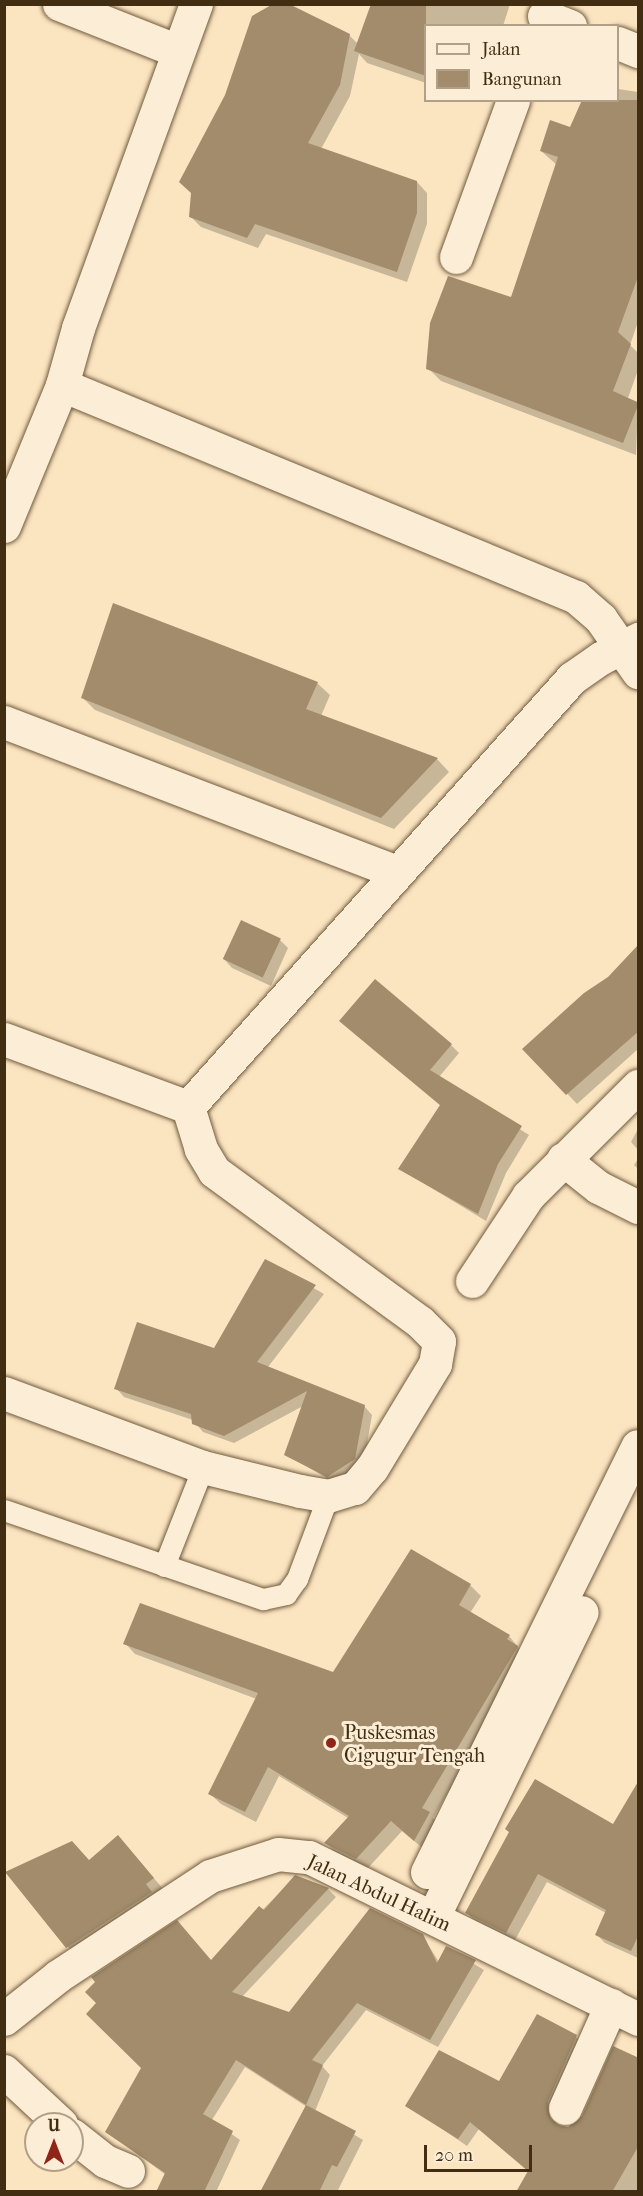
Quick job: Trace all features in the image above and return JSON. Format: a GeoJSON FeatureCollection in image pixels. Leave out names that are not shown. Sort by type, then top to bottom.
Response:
{"type":"FeatureCollection","features":[{"type":"Feature","properties":{"kind":"street"},"geometry":{"type":"LineString","coordinates":[[59,4],[178,51]]}},
{"type":"Feature","properties":{"kind":"street"},"geometry":{"type":"LineString","coordinates":[[4,526],[62,385],[78,328],[196,4]]}},
{"type":"Feature","properties":{"kind":"street"},"geometry":{"type":"LineString","coordinates":[[619,43],[639,51]]}},
{"type":"Feature","properties":{"kind":"street"},"geometry":{"type":"LineString","coordinates":[[456,257],[512,102]]}},
{"type":"Feature","properties":{"kind":"street"},"geometry":{"type":"LineString","coordinates":[[62,385],[576,597],[633,652],[572,678],[188,1107]]}},
{"type":"Feature","properties":{"kind":"street"},"geometry":{"type":"LineString","coordinates":[[4,722],[396,872]]}},
{"type":"Feature","properties":{"kind":"street"},"geometry":{"type":"LineString","coordinates":[[4,1039],[188,1107]]}},
{"type":"Feature","properties":{"kind":"street"},"geometry":{"type":"LineString","coordinates":[[472,1281],[528,1196],[639,1086]]}},
{"type":"Feature","properties":{"kind":"street"},"geometry":{"type":"LineString","coordinates":[[4,1393],[203,1467],[328,1496],[355,1488],[372,1468],[435,1364],[439,1341],[420,1322],[214,1171],[201,1149],[188,1107]]}},
{"type":"Feature","properties":{"kind":"street"},"geometry":{"type":"LineString","coordinates":[[563,1159],[598,1188],[639,1207]]}},
{"type":"Feature","properties":{"kind":"street"},"geometry":{"type":"LineString","coordinates":[[428,1872],[639,1446]]}},
{"type":"Feature","properties":{"kind":"street"},"geometry":{"type":"LineString","coordinates":[[433,1917],[639,1496]]}},
{"type":"Feature","properties":{"kind":"street","name":"Jalan Abdul Halim"},"geometry":{"type":"LineString","coordinates":[[4,2019],[58,1976],[129,1927],[210,1876],[249,1860],[278,1854],[309,1857],[625,2012]]}},
{"type":"Feature","properties":{"kind":"street"},"geometry":{"type":"LineString","coordinates":[[565,2108],[625,2012]]}},
{"type":"Feature","properties":{"kind":"street"},"geometry":{"type":"LineString","coordinates":[[4,2071],[48,2112]]}},
{"type":"Feature","properties":{"kind":"street"},"geometry":{"type":"LineString","coordinates":[[84,2144],[105,2161],[128,2171]]}},
{"type":"Feature","properties":{"kind":"lane"},"geometry":{"type":"LineString","coordinates":[[164,1566],[203,1467]]}},
{"type":"Feature","properties":{"kind":"lane"},"geometry":{"type":"LineString","coordinates":[[4,1510],[263,1599],[286,1594],[297,1579],[328,1496]]}},
{"type":"Feature","properties":{"kind":"building"},"geometry":{"type":"Polygon","coordinates":[[[273,4],[289,4],[350,34],[340,85],[308,143],[417,181],[417,213],[397,272],[255,224],[247,238],[189,217],[191,193],[179,182],[225,95],[252,16],[273,4]]]}},
{"type":"Feature","properties":{"kind":"building"},"geometry":{"type":"Polygon","coordinates":[[[371,4],[426,4],[424,75],[354,51],[371,4]]]}},
{"type":"Feature","properties":{"kind":"building"},"geometry":{"type":"Polygon","coordinates":[[[639,100],[639,274],[618,332],[631,344],[613,391],[639,403],[623,443],[426,369],[430,323],[448,276],[511,297],[558,157],[540,151],[550,120],[570,127],[581,102],[639,100]]]}},
{"type":"Feature","properties":{"kind":"building"},"geometry":{"type":"Polygon","coordinates":[[[113,603],[318,682],[306,709],[438,758],[381,818],[81,698],[113,603]]]}},
{"type":"Feature","properties":{"kind":"building"},"geometry":{"type":"Polygon","coordinates":[[[241,920],[281,939],[263,978],[223,959],[241,920]]]}},
{"type":"Feature","properties":{"kind":"building"},"geometry":{"type":"Polygon","coordinates":[[[639,944],[639,1031],[566,1095],[522,1049],[584,993],[608,977],[639,944]]]}},
{"type":"Feature","properties":{"kind":"building"},"geometry":{"type":"Polygon","coordinates":[[[375,979],[452,1044],[430,1070],[522,1126],[498,1164],[478,1214],[398,1169],[440,1105],[339,1021],[375,979]]]}},
{"type":"Feature","properties":{"kind":"building"},"geometry":{"type":"Polygon","coordinates":[[[265,1259],[316,1285],[257,1362],[365,1405],[355,1459],[327,1477],[284,1455],[307,1391],[224,1436],[192,1424],[191,1414],[114,1389],[137,1322],[214,1348],[265,1259]]]}},
{"type":"Feature","properties":{"kind":"building"},"geometry":{"type":"Polygon","coordinates":[[[411,1549],[471,1584],[459,1605],[510,1635],[507,1639],[518,1646],[422,1808],[430,1812],[414,1841],[391,1821],[356,1859],[324,1843],[349,1816],[268,1767],[245,1812],[208,1794],[258,1693],[123,1644],[140,1603],[333,1672],[411,1549]]]}},
{"type":"Feature","properties":{"kind":"building"},"geometry":{"type":"Polygon","coordinates":[[[535,1779],[613,1824],[639,1780],[639,1934],[631,1951],[595,1935],[606,1910],[538,1874],[506,1933],[465,1913],[509,1832],[505,1829],[535,1779]]]}},
{"type":"Feature","properties":{"kind":"building"},"geometry":{"type":"Polygon","coordinates":[[[118,1835],[154,1878],[146,1884],[152,1892],[66,1948],[5,1872],[72,1841],[89,1860],[118,1835]]]}},
{"type":"Feature","properties":{"kind":"building"},"geometry":{"type":"Polygon","coordinates":[[[295,1875],[329,1888],[232,1992],[289,2012],[370,1908],[423,1934],[437,1963],[446,1946],[476,1960],[430,2040],[357,2003],[312,2060],[323,2065],[306,2105],[236,2060],[203,2114],[233,2131],[204,2192],[156,2192],[165,2173],[105,2132],[141,2068],[86,2014],[96,2003],[85,1992],[95,1982],[91,1977],[177,1920],[211,1960],[259,1906],[264,1910],[295,1875]]]}},
{"type":"Feature","properties":{"kind":"building"},"geometry":{"type":"Polygon","coordinates":[[[537,2014],[577,2035],[548,2101],[550,2118],[558,2125],[568,2127],[582,2116],[613,2046],[639,2058],[639,2145],[612,2192],[516,2192],[528,2171],[470,2122],[458,2139],[405,2106],[439,2050],[499,2081],[537,2014]]]}},
{"type":"Feature","properties":{"kind":"building"},"geometry":{"type":"Polygon","coordinates":[[[306,2105],[356,2131],[337,2167],[332,2165],[319,2192],[260,2192],[306,2105]]]}},
{"type":"Feature","properties":{"kind":"place","name":"Puskesmas Cigugur Tengah"},"geometry":{"type":"Point","coordinates":[331,1743]}}]}
